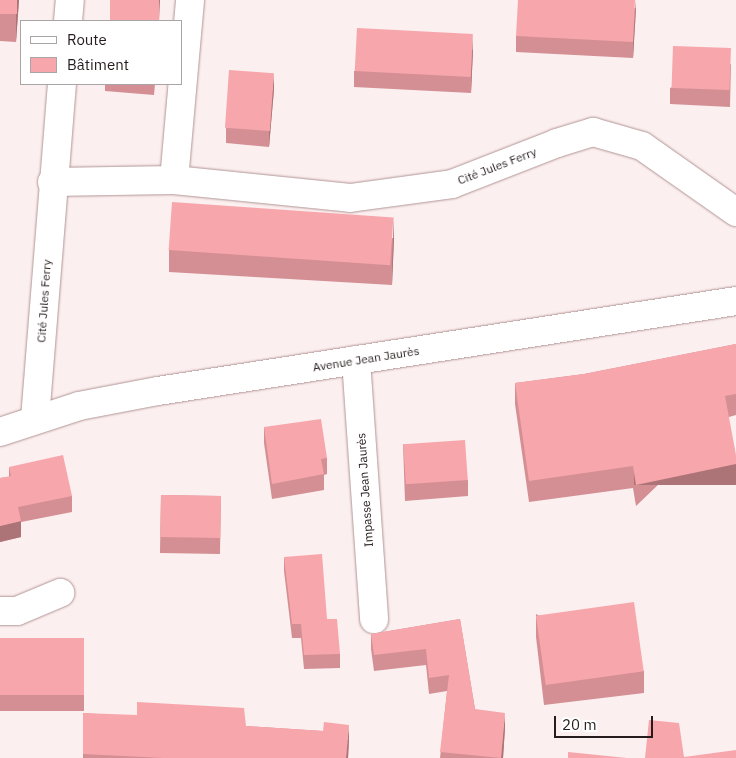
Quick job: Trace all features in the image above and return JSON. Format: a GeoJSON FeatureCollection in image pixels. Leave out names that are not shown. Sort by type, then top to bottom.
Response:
{"type":"FeatureCollection","features":[{"type":"Feature","properties":{"kind":"street"},"geometry":{"type":"LineString","coordinates":[[68,20],[70,0]]}},
{"type":"Feature","properties":{"kind":"street"},"geometry":{"type":"LineString","coordinates":[[174,180],[190,0]]}},
{"type":"Feature","properties":{"kind":"street","name":"Cité Jules Ferry"},"geometry":{"type":"LineString","coordinates":[[35,419],[52,182],[62,85]]}},
{"type":"Feature","properties":{"kind":"street","name":"Cité Jules Ferry"},"geometry":{"type":"LineString","coordinates":[[52,182],[174,180],[350,198],[452,184],[593,132],[642,146],[736,212]]}},
{"type":"Feature","properties":{"kind":"street","name":"Avenue Jean Jaurès"},"geometry":{"type":"LineString","coordinates":[[0,432],[79,406],[105,401],[736,301]]}},
{"type":"Feature","properties":{"kind":"street","name":"Impasse Jean Jaurès"},"geometry":{"type":"LineString","coordinates":[[356,360],[374,619]]}},
{"type":"Feature","properties":{"kind":"street"},"geometry":{"type":"LineString","coordinates":[[0,611],[17,611],[60,593]]}},
{"type":"Feature","properties":{"kind":"building"},"geometry":{"type":"Polygon","coordinates":[[[0,0],[17,0],[17,14],[0,14],[0,0]]]}},
{"type":"Feature","properties":{"kind":"building"},"geometry":{"type":"Polygon","coordinates":[[[110,0],[159,0],[159,20],[110,20],[110,0]]]}},
{"type":"Feature","properties":{"kind":"building"},"geometry":{"type":"Polygon","coordinates":[[[518,0],[635,0],[633,42],[516,36],[518,0]]]}},
{"type":"Feature","properties":{"kind":"building"},"geometry":{"type":"Polygon","coordinates":[[[357,28],[473,34],[471,77],[355,71],[357,28]]]}},
{"type":"Feature","properties":{"kind":"building"},"geometry":{"type":"Polygon","coordinates":[[[673,46],[731,48],[729,90],[672,88],[673,46]]]}},
{"type":"Feature","properties":{"kind":"building"},"geometry":{"type":"Polygon","coordinates":[[[229,70],[274,73],[270,131],[225,128],[229,70]]]}},
{"type":"Feature","properties":{"kind":"building"},"geometry":{"type":"Polygon","coordinates":[[[172,202],[393,217],[390,265],[169,250],[172,202]]]}},
{"type":"Feature","properties":{"kind":"building"},"geometry":{"type":"Polygon","coordinates":[[[736,344],[736,394],[725,396],[736,464],[636,485],[633,466],[529,481],[515,383],[584,374],[736,344]]]}},
{"type":"Feature","properties":{"kind":"building"},"geometry":{"type":"Polygon","coordinates":[[[321,419],[327,458],[321,459],[324,474],[272,484],[264,427],[321,419]]]}},
{"type":"Feature","properties":{"kind":"building"},"geometry":{"type":"Polygon","coordinates":[[[465,440],[468,480],[406,484],[403,444],[465,440]]]}},
{"type":"Feature","properties":{"kind":"building"},"geometry":{"type":"Polygon","coordinates":[[[63,455],[72,496],[18,507],[21,521],[0,526],[0,478],[11,476],[9,467],[63,455]]]}},
{"type":"Feature","properties":{"kind":"building"},"geometry":{"type":"Polygon","coordinates":[[[161,495],[221,496],[220,538],[160,537],[161,495]]]}},
{"type":"Feature","properties":{"kind":"building"},"geometry":{"type":"Polygon","coordinates":[[[322,554],[327,619],[337,619],[340,654],[304,655],[301,624],[292,624],[284,557],[322,554]]]}},
{"type":"Feature","properties":{"kind":"building"},"geometry":{"type":"Polygon","coordinates":[[[634,602],[644,671],[546,685],[536,616],[634,602]]]}},
{"type":"Feature","properties":{"kind":"building"},"geometry":{"type":"Polygon","coordinates":[[[460,619],[475,709],[505,713],[501,758],[440,752],[449,675],[429,678],[426,649],[374,655],[371,634],[460,619]]]}},
{"type":"Feature","properties":{"kind":"building"},"geometry":{"type":"Polygon","coordinates":[[[0,638],[84,638],[84,695],[0,695],[0,638]]]}},
{"type":"Feature","properties":{"kind":"building"},"geometry":{"type":"Polygon","coordinates":[[[137,702],[244,708],[246,726],[323,731],[324,722],[349,725],[346,758],[164,758],[83,754],[83,713],[137,715],[137,702]]]}},
{"type":"Feature","properties":{"kind":"building"},"geometry":{"type":"Polygon","coordinates":[[[649,720],[679,723],[684,757],[736,750],[736,758],[645,758],[649,720]]]}},
{"type":"Feature","properties":{"kind":"building"},"geometry":{"type":"Polygon","coordinates":[[[568,752],[627,758],[568,758],[568,752]]]}}]}
